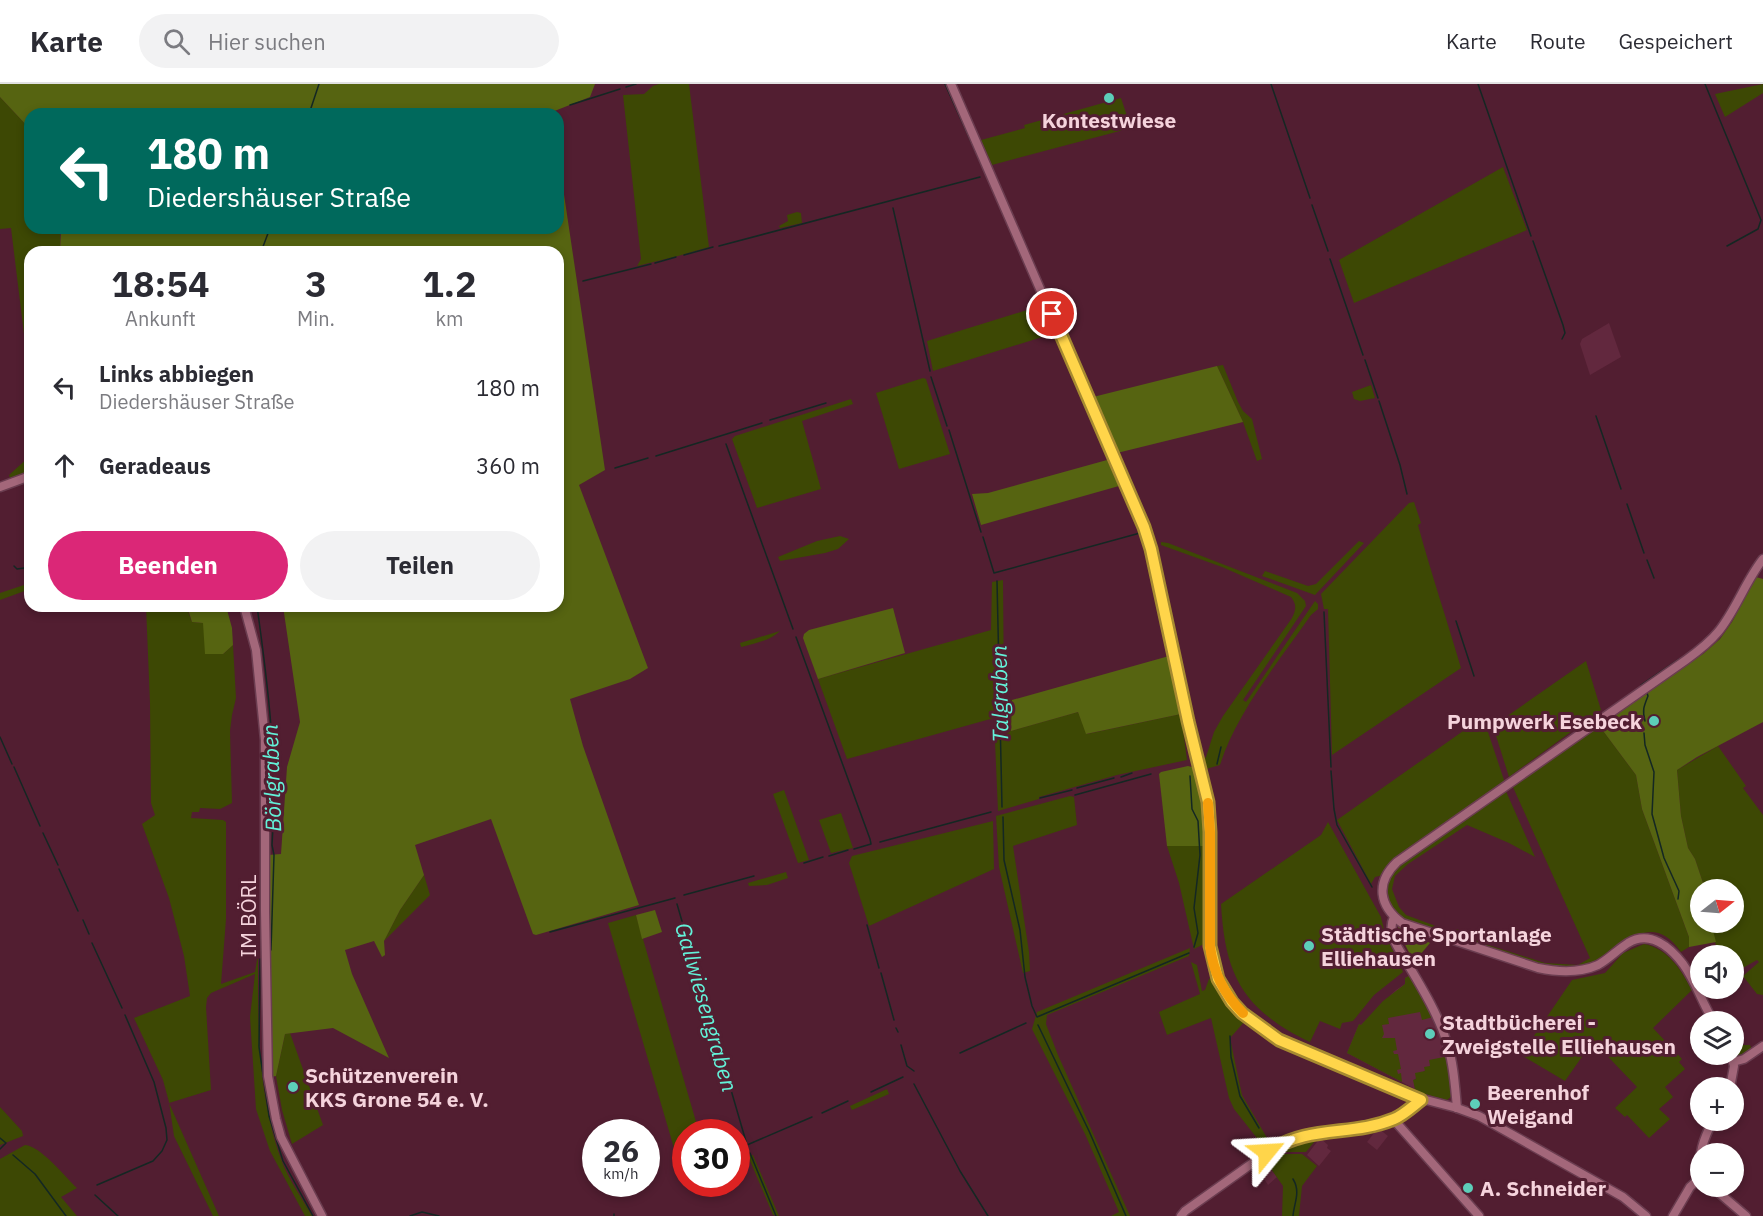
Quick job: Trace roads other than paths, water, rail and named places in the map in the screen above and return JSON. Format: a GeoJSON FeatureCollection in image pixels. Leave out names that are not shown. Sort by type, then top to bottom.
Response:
{"type":"FeatureCollection","features":[{"type":"Feature","properties":{"kind":"street"},"geometry":{"type":"LineString","coordinates":[[951,84],[1147,535],[1208,802],[1210,946],[1214,970],[1232,1002],[1248,1019],[1279,1040],[1421,1100],[1457,1108],[1489,1121],[1623,1197],[1646,1216]]}},
{"type":"Feature","properties":{"kind":"street"},"geometry":{"type":"LineString","coordinates":[[0,487],[24,478]]}},
{"type":"Feature","properties":{"kind":"street"},"geometry":{"type":"LineString","coordinates":[[1708,1011],[1682,964],[1667,947],[1655,940],[1645,939],[1631,942],[1590,968],[1554,971],[1532,967],[1402,923],[1386,909],[1383,896],[1385,876],[1396,862],[1699,650],[1722,627],[1749,578],[1763,559]]}},
{"type":"Feature","properties":{"kind":"street","name":"IM BÖRL"},"geometry":{"type":"LineString","coordinates":[[246,612],[256,650],[265,740],[268,1076],[281,1137],[322,1216]]}},
{"type":"Feature","properties":{"kind":"street"},"geometry":{"type":"LineString","coordinates":[[1394,917],[1391,927],[1393,935],[1446,1040],[1457,1108]]}},
{"type":"Feature","properties":{"kind":"street"},"geometry":{"type":"LineString","coordinates":[[1744,1059],[1763,1046]]}},
{"type":"Feature","properties":{"kind":"street"},"geometry":{"type":"LineString","coordinates":[[1181,1216],[1185,1210],[1278,1145],[1306,1134],[1394,1120],[1421,1100]]}},
{"type":"Feature","properties":{"kind":"street"},"geometry":{"type":"LineString","coordinates":[[1394,1120],[1479,1216]]}},
{"type":"Feature","properties":{"kind":"street"},"geometry":{"type":"LineString","coordinates":[[1673,1216],[1690,1187]]}},
{"type":"Feature","properties":{"kind":"street"},"geometry":{"type":"LineString","coordinates":[[1724,1197],[1746,1216]]}},
{"type":"Feature","properties":{"kind":"waterway","name":"Börlgraben"},"geometry":{"type":"LineString","coordinates":[[311,108],[319,84]]}},
{"type":"Feature","properties":{"kind":"waterway"},"geometry":{"type":"LineString","coordinates":[[626,87],[636,84]]}},
{"type":"Feature","properties":{"kind":"waterway"},"geometry":{"type":"LineString","coordinates":[[945,84],[982,166]]}},
{"type":"Feature","properties":{"kind":"waterway"},"geometry":{"type":"LineString","coordinates":[[1271,84],[1310,198]]}},
{"type":"Feature","properties":{"kind":"waterway"},"geometry":{"type":"LineString","coordinates":[[1478,84],[1531,236]]}},
{"type":"Feature","properties":{"kind":"waterway"},"geometry":{"type":"LineString","coordinates":[[1705,84],[1761,220],[1758,229],[1727,246]]}},
{"type":"Feature","properties":{"kind":"waterway"},"geometry":{"type":"LineString","coordinates":[[570,105],[620,89]]}},
{"type":"Feature","properties":{"kind":"waterway"},"geometry":{"type":"LineString","coordinates":[[719,246],[980,177]]}},
{"type":"Feature","properties":{"kind":"waterway"},"geometry":{"type":"LineString","coordinates":[[1312,205],[1328,251]]}},
{"type":"Feature","properties":{"kind":"waterway","name":"Talgraben"},"geometry":{"type":"LineString","coordinates":[[893,208],[930,371]]}},
{"type":"Feature","properties":{"kind":"waterway","name":"Börlgraben"},"geometry":{"type":"LineString","coordinates":[[263,246],[268,234]]}},
{"type":"Feature","properties":{"kind":"waterway"},"geometry":{"type":"LineString","coordinates":[[1533,241],[1563,325],[1565,333],[1562,339]]}},
{"type":"Feature","properties":{"kind":"waterway"},"geometry":{"type":"LineString","coordinates":[[684,255],[713,247]]}},
{"type":"Feature","properties":{"kind":"waterway"},"geometry":{"type":"LineString","coordinates":[[655,263],[676,257]]}},
{"type":"Feature","properties":{"kind":"waterway"},"geometry":{"type":"LineString","coordinates":[[1330,259],[1363,355]]}},
{"type":"Feature","properties":{"kind":"waterway"},"geometry":{"type":"LineString","coordinates":[[583,281],[651,264]]}},
{"type":"Feature","properties":{"kind":"waterway"},"geometry":{"type":"LineString","coordinates":[[1062,330],[1066,338]]}},
{"type":"Feature","properties":{"kind":"waterway"},"geometry":{"type":"LineString","coordinates":[[1365,360],[1378,398]]}},
{"type":"Feature","properties":{"kind":"waterway","name":"Talgraben"},"geometry":{"type":"LineString","coordinates":[[931,377],[947,426]]}},
{"type":"Feature","properties":{"kind":"waterway"},"geometry":{"type":"LineString","coordinates":[[1379,401],[1407,494]]}},
{"type":"Feature","properties":{"kind":"waterway"},"geometry":{"type":"LineString","coordinates":[[770,420],[826,403]]}},
{"type":"Feature","properties":{"kind":"waterway"},"geometry":{"type":"LineString","coordinates":[[1596,416],[1621,489]]}},
{"type":"Feature","properties":{"kind":"waterway"},"geometry":{"type":"LineString","coordinates":[[656,456],[762,423]]}},
{"type":"Feature","properties":{"kind":"waterway","name":"Talgraben"},"geometry":{"type":"LineString","coordinates":[[949,430],[981,532]]}},
{"type":"Feature","properties":{"kind":"waterway"},"geometry":{"type":"LineString","coordinates":[[726,444],[793,629]]}},
{"type":"Feature","properties":{"kind":"waterway"},"geometry":{"type":"LineString","coordinates":[[1105,452],[1116,477]]}},
{"type":"Feature","properties":{"kind":"waterway"},"geometry":{"type":"LineString","coordinates":[[615,468],[648,458]]}},
{"type":"Feature","properties":{"kind":"waterway"},"geometry":{"type":"LineString","coordinates":[[983,537],[994,573],[1140,533],[1118,481]]}},
{"type":"Feature","properties":{"kind":"waterway"},"geometry":{"type":"LineString","coordinates":[[1627,504],[1644,553]]}},
{"type":"Feature","properties":{"kind":"waterway"},"geometry":{"type":"LineString","coordinates":[[1647,560],[1654,578]]}},
{"type":"Feature","properties":{"kind":"waterway"},"geometry":{"type":"LineString","coordinates":[[14,566],[17,569],[24,568]]}},
{"type":"Feature","properties":{"kind":"waterway","name":"Talgraben"},"geometry":{"type":"LineString","coordinates":[[997,581],[1002,807]]}},
{"type":"Feature","properties":{"kind":"waterway","name":"Börlgraben"},"geometry":{"type":"LineString","coordinates":[[258,612],[273,755],[272,845],[274,855],[271,950]]}},
{"type":"Feature","properties":{"kind":"waterway"},"geometry":{"type":"LineString","coordinates":[[1324,612],[1331,767]]}},
{"type":"Feature","properties":{"kind":"waterway"},"geometry":{"type":"LineString","coordinates":[[1456,621],[1474,676]]}},
{"type":"Feature","properties":{"kind":"waterway"},"geometry":{"type":"LineString","coordinates":[[796,637],[870,839],[871,844],[854,849]]}},
{"type":"Feature","properties":{"kind":"waterway"},"geometry":{"type":"LineString","coordinates":[[1687,654],[1696,647]]}},
{"type":"Feature","properties":{"kind":"waterway"},"geometry":{"type":"LineString","coordinates":[[1641,685],[1679,659]]}},
{"type":"Feature","properties":{"kind":"waterway"},"geometry":{"type":"LineString","coordinates":[[1645,721],[1647,693]]}},
{"type":"Feature","properties":{"kind":"waterway"},"geometry":{"type":"LineString","coordinates":[[1181,714],[1191,758]]}},
{"type":"Feature","properties":{"kind":"waterway"},"geometry":{"type":"LineString","coordinates":[[1644,733],[1645,745],[1654,772],[1652,814],[1664,858],[1679,891],[1678,899]]}},
{"type":"Feature","properties":{"kind":"waterway"},"geometry":{"type":"LineString","coordinates":[[0,737],[12,764]]}},
{"type":"Feature","properties":{"kind":"waterway"},"geometry":{"type":"LineString","coordinates":[[1217,764],[1221,747]]}},
{"type":"Feature","properties":{"kind":"waterway"},"geometry":{"type":"LineString","coordinates":[[14,767],[40,826]]}},
{"type":"Feature","properties":{"kind":"waterway"},"geometry":{"type":"LineString","coordinates":[[1204,769],[1206,779]]}},
{"type":"Feature","properties":{"kind":"waterway"},"geometry":{"type":"LineString","coordinates":[[1331,771],[1337,825],[1372,887]]}},
{"type":"Feature","properties":{"kind":"waterway"},"geometry":{"type":"LineString","coordinates":[[1121,777],[1132,773]]}},
{"type":"Feature","properties":{"kind":"waterway"},"geometry":{"type":"LineString","coordinates":[[1075,795],[1151,774]]}},
{"type":"Feature","properties":{"kind":"waterway"},"geometry":{"type":"LineString","coordinates":[[1190,776],[1192,809],[1198,821],[1200,855],[1194,908],[1198,933],[1194,947]]}},
{"type":"Feature","properties":{"kind":"waterway"},"geometry":{"type":"LineString","coordinates":[[1077,788],[1114,778]]}},
{"type":"Feature","properties":{"kind":"waterway"},"geometry":{"type":"LineString","coordinates":[[1040,798],[1072,790]]}},
{"type":"Feature","properties":{"kind":"waterway"},"geometry":{"type":"LineString","coordinates":[[1210,793],[1213,825]]}},
{"type":"Feature","properties":{"kind":"waterway"},"geometry":{"type":"LineString","coordinates":[[880,842],[991,812]]}},
{"type":"Feature","properties":{"kind":"waterway","name":"Talgraben"},"geometry":{"type":"LineString","coordinates":[[1003,817],[1004,860],[1020,930],[1025,977],[1037,1017],[1189,953]]}},
{"type":"Feature","properties":{"kind":"waterway"},"geometry":{"type":"LineString","coordinates":[[43,833],[58,865]]}},
{"type":"Feature","properties":{"kind":"waterway"},"geometry":{"type":"LineString","coordinates":[[1214,841],[1215,950]]}},
{"type":"Feature","properties":{"kind":"waterway"},"geometry":{"type":"LineString","coordinates":[[829,856],[848,850]]}},
{"type":"Feature","properties":{"kind":"waterway"},"geometry":{"type":"LineString","coordinates":[[804,863],[823,857]]}},
{"type":"Feature","properties":{"kind":"waterway"},"geometry":{"type":"LineString","coordinates":[[59,869],[78,911]]}},
{"type":"Feature","properties":{"kind":"waterway","name":"Gallwiesengraben"},"geometry":{"type":"LineString","coordinates":[[684,895],[754,876]]}},
{"type":"Feature","properties":{"kind":"waterway","name":"Gallwiesengraben"},"geometry":{"type":"LineString","coordinates":[[550,932],[675,898]]}},
{"type":"Feature","properties":{"kind":"waterway","name":"Gallwiesengraben"},"geometry":{"type":"LineString","coordinates":[[677,904],[747,1145],[812,1117]]}},
{"type":"Feature","properties":{"kind":"waterway"},"geometry":{"type":"LineString","coordinates":[[83,920],[89,934]]}},
{"type":"Feature","properties":{"kind":"waterway"},"geometry":{"type":"LineString","coordinates":[[867,925],[879,968]]}},
{"type":"Feature","properties":{"kind":"waterway"},"geometry":{"type":"LineString","coordinates":[[92,943],[122,1008]]}},
{"type":"Feature","properties":{"kind":"waterway","name":"Börlgraben"},"geometry":{"type":"LineString","coordinates":[[260,959],[259,1047],[269,1116],[283,1161],[313,1216]]}},
{"type":"Feature","properties":{"kind":"waterway"},"geometry":{"type":"LineString","coordinates":[[881,973],[894,1020]]}},
{"type":"Feature","properties":{"kind":"waterway"},"geometry":{"type":"LineString","coordinates":[[97,1185],[153,1161],[162,1151],[167,1140],[154,1082],[125,1015]]}},
{"type":"Feature","properties":{"kind":"waterway"},"geometry":{"type":"LineString","coordinates":[[960,1053],[1026,1023]]}},
{"type":"Feature","properties":{"kind":"waterway","name":"Talgraben"},"geometry":{"type":"LineString","coordinates":[[1038,1025],[1089,1131],[1126,1216]]}},
{"type":"Feature","properties":{"kind":"waterway"},"geometry":{"type":"LineString","coordinates":[[896,1028],[898,1032]]}},
{"type":"Feature","properties":{"kind":"waterway"},"geometry":{"type":"LineString","coordinates":[[1230,1036],[1231,1057],[1240,1096],[1259,1128]]}},
{"type":"Feature","properties":{"kind":"waterway"},"geometry":{"type":"LineString","coordinates":[[901,1045],[907,1066],[914,1071]]}},
{"type":"Feature","properties":{"kind":"waterway"},"geometry":{"type":"LineString","coordinates":[[871,1092],[903,1077]]}},
{"type":"Feature","properties":{"kind":"waterway"},"geometry":{"type":"LineString","coordinates":[[914,1084],[960,1171],[988,1216]]}},
{"type":"Feature","properties":{"kind":"waterway"},"geometry":{"type":"LineString","coordinates":[[822,1113],[848,1101]]}},
{"type":"Feature","properties":{"kind":"waterway"},"geometry":{"type":"LineString","coordinates":[[0,1138],[6,1143],[0,1149]]}},
{"type":"Feature","properties":{"kind":"waterway","name":"Gallwiesengraben"},"geometry":{"type":"LineString","coordinates":[[750,1153],[776,1216]]}},
{"type":"Feature","properties":{"kind":"waterway"},"geometry":{"type":"LineString","coordinates":[[13,1155],[35,1174],[66,1216]]}},
{"type":"Feature","properties":{"kind":"waterway"},"geometry":{"type":"LineString","coordinates":[[1293,1179],[1297,1193],[1293,1216]]}},
{"type":"Feature","properties":{"kind":"waterway"},"geometry":{"type":"LineString","coordinates":[[95,1195],[118,1216]]}},
{"type":"Feature","properties":{"kind":"waterway"},"geometry":{"type":"LineString","coordinates":[[410,1216],[422,1212],[439,1216]]}},
{"type":"Feature","properties":{"kind":"place","name":"Kontestwiese"},"geometry":{"type":"Point","coordinates":[1109,98]}},
{"type":"Feature","properties":{"kind":"place","name":"Pumpwerk Esebeck"},"geometry":{"type":"Point","coordinates":[1654,721]}},
{"type":"Feature","properties":{"kind":"place","name":"Städtische Sportanlage Elliehausen"},"geometry":{"type":"Point","coordinates":[1309,946]}},
{"type":"Feature","properties":{"kind":"place","name":"Stadtbücherei - Zweigstelle Elliehausen"},"geometry":{"type":"Point","coordinates":[1430,1034]}},
{"type":"Feature","properties":{"kind":"place","name":"Schützenverein KKS Grone 54 e. V."},"geometry":{"type":"Point","coordinates":[293,1087]}},
{"type":"Feature","properties":{"kind":"place","name":"Beerenhof Weigand"},"geometry":{"type":"Point","coordinates":[1475,1104]}},
{"type":"Feature","properties":{"kind":"place","name":"A. Schneider"},"geometry":{"type":"Point","coordinates":[1468,1188]}}]}
